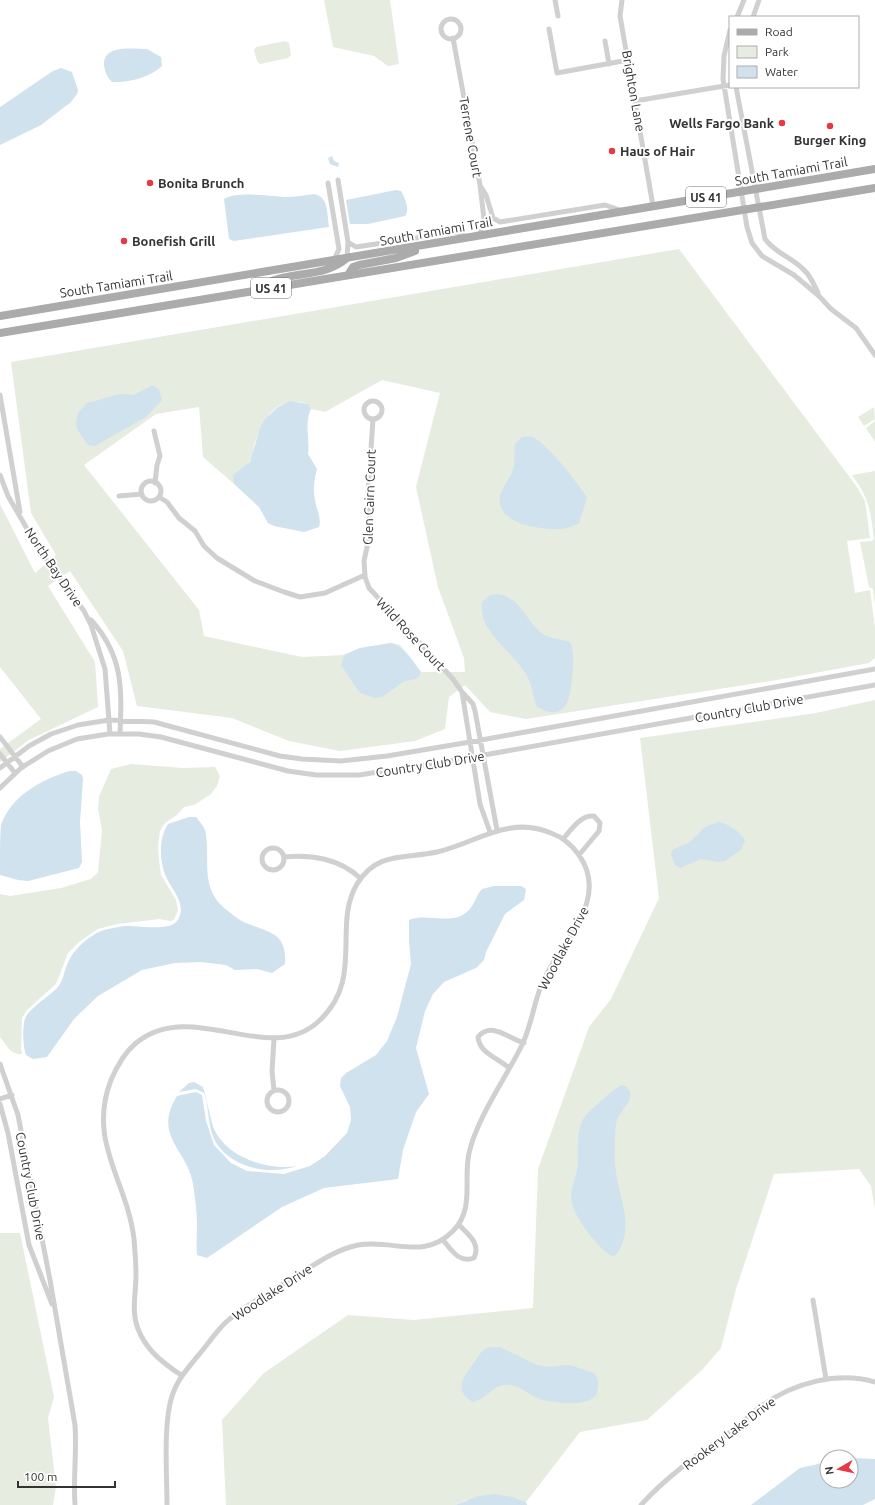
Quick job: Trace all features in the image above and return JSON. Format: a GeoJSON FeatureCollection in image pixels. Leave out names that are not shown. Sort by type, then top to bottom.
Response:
{"type":"FeatureCollection","features":[{"type":"Feature","properties":{"kind":"main road","name":"South Tamiami Trail"},"geometry":{"type":"LineString","coordinates":[[0,316],[875,169]]}},
{"type":"Feature","properties":{"kind":"main road","name":"US 41"},"geometry":{"type":"LineString","coordinates":[[0,333],[745,211],[875,188]]}},
{"type":"Feature","properties":{"kind":"main road"},"geometry":{"type":"LineString","coordinates":[[348,275],[353,267],[396,258],[433,244]]}},
{"type":"Feature","properties":{"kind":"main road"},"geometry":{"type":"LineString","coordinates":[[233,294],[282,278],[328,270],[338,265],[346,258]]}},
{"type":"Feature","properties":{"kind":"street"},"geometry":{"type":"LineString","coordinates":[[555,0],[558,16]]}},
{"type":"Feature","properties":{"kind":"street","name":"Brighton Lane"},"geometry":{"type":"LineString","coordinates":[[622,0],[620,16],[653,206]]}},
{"type":"Feature","properties":{"kind":"street"},"geometry":{"type":"LineString","coordinates":[[736,16],[744,0]]}},
{"type":"Feature","properties":{"kind":"street"},"geometry":{"type":"LineString","coordinates":[[753,16],[759,0]]}},
{"type":"Feature","properties":{"kind":"street"},"geometry":{"type":"LineString","coordinates":[[549,29],[556,73],[628,60]]}},
{"type":"Feature","properties":{"kind":"street"},"geometry":{"type":"LineString","coordinates":[[729,34],[724,56],[749,235],[756,250],[762,256],[794,274],[819,296],[830,309],[856,328],[875,355]]}},
{"type":"Feature","properties":{"kind":"street","name":"Terrene Court"},"geometry":{"type":"LineString","coordinates":[[453,38],[480,185],[484,219],[479,236]]}},
{"type":"Feature","properties":{"kind":"street"},"geometry":{"type":"LineString","coordinates":[[605,41],[609,64]]}},
{"type":"Feature","properties":{"kind":"street"},"geometry":{"type":"LineString","coordinates":[[635,101],[727,86]]}},
{"type":"Feature","properties":{"kind":"street"},"geometry":{"type":"LineString","coordinates":[[736,88],[756,189],[762,232],[769,245],[802,268],[814,283],[819,296]]}},
{"type":"Feature","properties":{"kind":"street"},"geometry":{"type":"LineString","coordinates":[[338,180],[348,242],[346,258]]}},
{"type":"Feature","properties":{"kind":"street"},"geometry":{"type":"LineString","coordinates":[[328,183],[339,249],[334,260]]}},
{"type":"Feature","properties":{"kind":"street"},"geometry":{"type":"LineString","coordinates":[[480,185],[486,195],[493,218],[500,222],[605,205],[622,211]]}},
{"type":"Feature","properties":{"kind":"street"},"geometry":{"type":"LineString","coordinates":[[348,242],[356,247],[455,232],[468,238]]}},
{"type":"Feature","properties":{"kind":"street","name":"North Bay Drive"},"geometry":{"type":"LineString","coordinates":[[0,395],[22,519]]}},
{"type":"Feature","properties":{"kind":"street","name":"Glen Cairn Court"},"geometry":{"type":"LineString","coordinates":[[365,575],[364,561],[370,532],[368,493],[373,419]]}},
{"type":"Feature","properties":{"kind":"street"},"geometry":{"type":"LineString","coordinates":[[154,431],[160,456],[157,464],[155,483]]}},
{"type":"Feature","properties":{"kind":"street","name":"North Bay Drive"},"geometry":{"type":"LineString","coordinates":[[0,476],[8,496],[40,551],[86,615],[103,634],[114,654],[121,684],[120,733]]}},
{"type":"Feature","properties":{"kind":"street"},"geometry":{"type":"LineString","coordinates":[[142,494],[145,484],[151,482],[155,483],[161,489],[159,497]]}},
{"type":"Feature","properties":{"kind":"street"},"geometry":{"type":"LineString","coordinates":[[119,496],[142,494],[150,501],[159,497]]}},
{"type":"Feature","properties":{"kind":"street"},"geometry":{"type":"LineString","coordinates":[[159,497],[167,502],[179,518],[195,531],[204,546],[217,558],[255,581],[284,592],[300,597],[325,594],[365,575]]}},
{"type":"Feature","properties":{"kind":"street","name":"Wild Rose Court"},"geometry":{"type":"LineString","coordinates":[[365,575],[368,588],[454,679],[462,692],[473,704],[484,755]]}},
{"type":"Feature","properties":{"kind":"street","name":"North Bay Drive"},"geometry":{"type":"LineString","coordinates":[[86,615],[91,625],[105,669],[110,734]]}},
{"type":"Feature","properties":{"kind":"street","name":"Country Club Drive"},"geometry":{"type":"LineString","coordinates":[[0,768],[15,755],[43,738],[64,729],[109,720],[121,719],[163,723],[280,756],[326,761],[364,760],[875,669]]}},
{"type":"Feature","properties":{"kind":"street","name":"Country Club Drive"},"geometry":{"type":"LineString","coordinates":[[0,788],[15,773],[33,759],[62,744],[84,738],[110,734],[120,733],[161,737],[267,767],[316,775],[372,774],[875,685]]}},
{"type":"Feature","properties":{"kind":"street","name":"Wild Rose Court"},"geometry":{"type":"LineString","coordinates":[[462,692],[470,742]]}},
{"type":"Feature","properties":{"kind":"street"},"geometry":{"type":"LineString","coordinates":[[0,737],[23,767]]}},
{"type":"Feature","properties":{"kind":"street"},"geometry":{"type":"LineString","coordinates":[[470,742],[480,804],[490,832]]}},
{"type":"Feature","properties":{"kind":"street"},"geometry":{"type":"LineString","coordinates":[[0,754],[15,773]]}},
{"type":"Feature","properties":{"kind":"street"},"geometry":{"type":"LineString","coordinates":[[484,755],[497,830]]}},
{"type":"Feature","properties":{"kind":"street"},"geometry":{"type":"LineString","coordinates":[[563,839],[581,819],[587,816],[594,816],[600,823],[599,831],[579,855]]}},
{"type":"Feature","properties":{"kind":"street","name":"Woodlake Drive"},"geometry":{"type":"LineString","coordinates":[[167,1505],[169,1407],[175,1386],[181,1375],[229,1320],[271,1290],[327,1256],[360,1245],[378,1244],[420,1248],[443,1240],[459,1225],[467,1206],[467,1164],[470,1148],[509,1068],[524,1042],[537,998],[547,972],[571,935],[588,901],[589,878],[579,855],[563,839],[547,831],[533,827],[511,827],[497,830],[440,851],[401,856],[385,860],[370,868],[360,878]]}},
{"type":"Feature","properties":{"kind":"street"},"geometry":{"type":"LineString","coordinates":[[181,1375],[152,1351],[146,1344],[137,1327],[134,1308],[136,1272],[133,1231],[127,1204],[108,1154],[104,1135],[104,1109],[107,1093],[119,1064],[130,1049],[143,1038],[162,1029],[188,1026],[274,1039],[293,1036],[309,1029],[321,1020],[334,1001],[341,986],[345,967],[350,900],[360,878],[349,868],[334,862],[309,857],[284,857],[278,850],[270,849],[263,855],[263,862],[269,869],[277,869],[283,865],[284,857]]}},
{"type":"Feature","properties":{"kind":"street"},"geometry":{"type":"LineString","coordinates":[[509,1068],[483,1050],[479,1044],[478,1036],[483,1030],[491,1029],[524,1042]]}},
{"type":"Feature","properties":{"kind":"street"},"geometry":{"type":"LineString","coordinates":[[274,1039],[272,1070],[274,1090]]}},
{"type":"Feature","properties":{"kind":"street","name":"Country Club Drive"},"geometry":{"type":"LineString","coordinates":[[0,1064],[18,1115],[50,1280],[75,1425],[76,1446],[74,1480],[76,1505]]}},
{"type":"Feature","properties":{"kind":"street"},"geometry":{"type":"LineString","coordinates":[[274,1090],[282,1090],[286,1093],[290,1100],[288,1108],[280,1112],[271,1110],[267,1103],[268,1096],[274,1090]]}},
{"type":"Feature","properties":{"kind":"street"},"geometry":{"type":"LineString","coordinates":[[0,1099],[12,1095]]}},
{"type":"Feature","properties":{"kind":"street","name":"Country Club Drive"},"geometry":{"type":"LineString","coordinates":[[0,1104],[8,1133],[29,1245],[55,1310]]}},
{"type":"Feature","properties":{"kind":"street"},"geometry":{"type":"LineString","coordinates":[[443,1240],[459,1258],[467,1261],[474,1258],[478,1251],[476,1244],[459,1225]]}},
{"type":"Feature","properties":{"kind":"street"},"geometry":{"type":"LineString","coordinates":[[813,1300],[826,1379]]}},
{"type":"Feature","properties":{"kind":"street","name":"Rookery Lake Drive"},"geometry":{"type":"LineString","coordinates":[[641,1505],[679,1470],[735,1429],[763,1405],[794,1388],[826,1379],[852,1378],[875,1382]]}},
{"type":"Feature","properties":{"kind":"green space"},"geometry":{"type":"Polygon","coordinates":[[[324,0],[390,0],[399,64],[388,66],[374,56],[333,47],[324,0]]]}},
{"type":"Feature","properties":{"kind":"green space"},"geometry":{"type":"Polygon","coordinates":[[[285,41],[289,43],[291,55],[288,58],[260,64],[257,61],[254,50],[256,47],[285,41]]]}},
{"type":"Feature","properties":{"kind":"green space"},"geometry":{"type":"Polygon","coordinates":[[[679,249],[857,487],[865,501],[870,538],[847,541],[855,593],[870,590],[875,628],[875,658],[869,663],[777,680],[526,719],[490,712],[465,685],[449,697],[445,729],[415,741],[340,751],[289,741],[232,718],[137,706],[123,651],[70,571],[48,586],[95,662],[98,707],[29,740],[0,762],[0,749],[41,719],[0,667],[0,504],[35,573],[56,555],[31,513],[11,362],[679,249]],[[382,380],[325,412],[311,409],[308,404],[297,402],[279,406],[272,411],[262,427],[249,463],[234,475],[234,484],[203,457],[199,407],[156,414],[84,465],[199,610],[204,636],[302,657],[344,655],[360,648],[391,643],[400,645],[421,672],[465,672],[464,658],[438,587],[416,487],[440,393],[382,380]]]}},
{"type":"Feature","properties":{"kind":"green space"},"geometry":{"type":"Polygon","coordinates":[[[874,407],[875,419],[864,426],[858,417],[874,407]]]}},
{"type":"Feature","properties":{"kind":"green space"},"geometry":{"type":"Polygon","coordinates":[[[875,421],[875,442],[866,428],[875,421]]]}},
{"type":"Feature","properties":{"kind":"green space"},"geometry":{"type":"Polygon","coordinates":[[[875,471],[875,604],[873,589],[869,587],[860,542],[872,541],[874,539],[871,520],[866,498],[852,475],[875,471]]]}},
{"type":"Feature","properties":{"kind":"green space"},"geometry":{"type":"Polygon","coordinates":[[[875,700],[875,1209],[871,1186],[859,1169],[774,1174],[736,1289],[721,1348],[703,1369],[647,1420],[580,1432],[526,1502],[513,1497],[467,1500],[455,1505],[226,1505],[222,1420],[264,1373],[348,1315],[414,1320],[533,1308],[538,1169],[589,1027],[611,999],[659,898],[640,738],[816,713],[875,700]]]}},
{"type":"Feature","properties":{"kind":"green space"},"geometry":{"type":"Polygon","coordinates":[[[131,764],[183,768],[215,767],[220,776],[217,786],[211,794],[194,805],[184,807],[177,815],[165,823],[160,831],[158,845],[161,875],[176,900],[178,910],[174,920],[170,921],[160,919],[117,924],[98,929],[79,942],[68,953],[56,984],[27,1010],[22,1018],[22,1054],[14,1053],[0,1037],[0,894],[10,896],[61,888],[91,879],[98,872],[102,830],[98,809],[99,797],[111,769],[131,764]]]}},
{"type":"Feature","properties":{"kind":"green space"},"geometry":{"type":"Polygon","coordinates":[[[0,1233],[20,1233],[54,1397],[48,1418],[56,1487],[53,1505],[0,1505],[0,1233]]]}},
{"type":"Feature","properties":{"kind":"water"},"geometry":{"type":"Polygon","coordinates":[[[120,49],[147,49],[161,57],[162,66],[146,76],[132,80],[112,82],[110,80],[106,74],[104,65],[105,58],[108,54],[120,49]]]}},
{"type":"Feature","properties":{"kind":"water"},"geometry":{"type":"Polygon","coordinates":[[[61,68],[72,72],[78,90],[71,102],[41,125],[0,145],[0,107],[53,71],[61,68]]]}},
{"type":"Feature","properties":{"kind":"water"},"geometry":{"type":"Polygon","coordinates":[[[332,156],[334,161],[339,163],[338,167],[330,164],[328,158],[332,156]]]}},
{"type":"Feature","properties":{"kind":"water"},"geometry":{"type":"Polygon","coordinates":[[[396,190],[401,191],[405,200],[407,211],[405,216],[368,224],[350,224],[346,200],[396,190]]]}},
{"type":"Feature","properties":{"kind":"water"},"geometry":{"type":"Polygon","coordinates":[[[314,194],[319,196],[325,202],[329,227],[234,241],[229,239],[224,199],[237,195],[286,197],[314,194]]]}},
{"type":"Feature","properties":{"kind":"water"},"geometry":{"type":"Polygon","coordinates":[[[153,385],[159,390],[162,400],[146,417],[95,446],[88,445],[77,429],[76,422],[78,413],[87,403],[120,394],[133,395],[153,385]]]}},
{"type":"Feature","properties":{"kind":"water"},"geometry":{"type":"Polygon","coordinates":[[[290,401],[308,404],[311,409],[308,420],[308,454],[317,469],[314,492],[320,524],[319,527],[304,532],[274,526],[268,523],[259,507],[234,484],[233,475],[250,462],[260,428],[265,419],[278,407],[290,401]]]}},
{"type":"Feature","properties":{"kind":"water"},"geometry":{"type":"Polygon","coordinates":[[[522,437],[532,437],[545,446],[562,464],[587,498],[579,523],[563,529],[546,529],[516,522],[505,514],[500,503],[500,496],[513,469],[515,444],[522,437]]]}},
{"type":"Feature","properties":{"kind":"water"},"geometry":{"type":"Polygon","coordinates":[[[498,594],[512,599],[522,609],[535,627],[543,634],[570,642],[573,651],[571,687],[567,702],[560,711],[547,711],[537,707],[529,680],[524,670],[500,643],[486,624],[482,613],[482,602],[490,595],[498,594]]]}},
{"type":"Feature","properties":{"kind":"water"},"geometry":{"type":"Polygon","coordinates":[[[391,643],[400,647],[411,659],[421,672],[418,678],[403,682],[382,697],[375,698],[360,693],[341,665],[344,655],[360,648],[391,643]]]}},
{"type":"Feature","properties":{"kind":"water"},"geometry":{"type":"Polygon","coordinates":[[[76,771],[82,775],[83,779],[80,822],[82,862],[79,868],[28,881],[0,875],[1,825],[12,805],[38,784],[59,774],[76,771]]]}},
{"type":"Feature","properties":{"kind":"water"},"geometry":{"type":"Polygon","coordinates":[[[189,817],[196,817],[205,830],[207,840],[208,879],[210,888],[215,897],[223,907],[240,920],[269,932],[280,940],[285,954],[285,964],[272,973],[257,969],[235,970],[226,965],[201,962],[175,963],[142,970],[98,996],[74,1019],[47,1057],[33,1059],[26,1055],[23,1032],[27,1015],[60,985],[69,960],[85,941],[101,931],[112,928],[125,926],[160,927],[173,924],[177,921],[181,909],[180,903],[167,880],[163,868],[161,848],[163,835],[168,824],[189,817]]]}},
{"type":"Feature","properties":{"kind":"water"},"geometry":{"type":"Polygon","coordinates":[[[718,822],[729,826],[743,837],[745,840],[741,850],[725,861],[718,862],[701,859],[680,868],[675,865],[671,855],[672,850],[690,842],[705,827],[718,822]]]}},
{"type":"Feature","properties":{"kind":"water"},"geometry":{"type":"Polygon","coordinates":[[[494,886],[521,886],[526,889],[524,900],[505,914],[486,952],[484,960],[476,968],[444,982],[433,994],[425,1011],[416,1048],[429,1094],[416,1112],[403,1150],[398,1179],[324,1188],[282,1207],[207,1258],[197,1255],[197,1214],[193,1184],[190,1172],[174,1142],[168,1122],[170,1110],[177,1096],[196,1092],[202,1095],[206,1121],[214,1145],[231,1163],[247,1171],[284,1174],[310,1166],[325,1156],[347,1133],[351,1120],[350,1107],[340,1086],[341,1078],[346,1073],[376,1055],[387,1041],[397,1017],[411,964],[409,920],[424,917],[448,919],[456,918],[463,915],[471,908],[482,889],[494,886]]]}},
{"type":"Feature","properties":{"kind":"water"},"geometry":{"type":"Polygon","coordinates":[[[194,1082],[203,1087],[206,1098],[204,1093],[196,1089],[179,1092],[189,1083],[194,1082]]]}},
{"type":"Feature","properties":{"kind":"water"},"geometry":{"type":"Polygon","coordinates":[[[623,1085],[628,1089],[630,1097],[616,1123],[615,1157],[616,1174],[624,1208],[626,1227],[621,1246],[616,1255],[612,1256],[594,1241],[588,1233],[574,1209],[571,1195],[577,1170],[578,1136],[582,1122],[591,1110],[611,1092],[623,1085]]]}},
{"type":"Feature","properties":{"kind":"water"},"geometry":{"type":"Polygon","coordinates":[[[206,1100],[214,1129],[220,1139],[229,1148],[239,1155],[262,1164],[286,1167],[297,1166],[287,1169],[264,1170],[243,1164],[224,1152],[217,1144],[212,1132],[206,1100]]]}},
{"type":"Feature","properties":{"kind":"water"},"geometry":{"type":"Polygon","coordinates":[[[500,1347],[537,1365],[548,1367],[570,1365],[594,1373],[598,1383],[597,1393],[594,1398],[588,1401],[580,1403],[562,1403],[540,1399],[518,1387],[504,1385],[495,1388],[473,1402],[463,1393],[463,1379],[479,1355],[485,1349],[500,1347]]]}},
{"type":"Feature","properties":{"kind":"water"},"geometry":{"type":"Polygon","coordinates":[[[859,1458],[875,1459],[875,1499],[863,1505],[751,1505],[800,1468],[819,1464],[819,1489],[859,1489],[859,1458]]]}},
{"type":"Feature","properties":{"kind":"water"},"geometry":{"type":"Polygon","coordinates":[[[495,1494],[513,1497],[526,1502],[527,1505],[455,1505],[479,1496],[495,1494]]]}},
{"type":"Feature","properties":{"kind":"place","name":"Wells Fargo Bank"},"geometry":{"type":"Point","coordinates":[782,123]}},
{"type":"Feature","properties":{"kind":"place","name":"Burger King"},"geometry":{"type":"Point","coordinates":[830,126]}},
{"type":"Feature","properties":{"kind":"place","name":"Haus of Hair"},"geometry":{"type":"Point","coordinates":[612,151]}},
{"type":"Feature","properties":{"kind":"place","name":"Bonita Brunch"},"geometry":{"type":"Point","coordinates":[150,183]}},
{"type":"Feature","properties":{"kind":"place","name":"Bonefish Grill"},"geometry":{"type":"Point","coordinates":[124,241]}}]}
